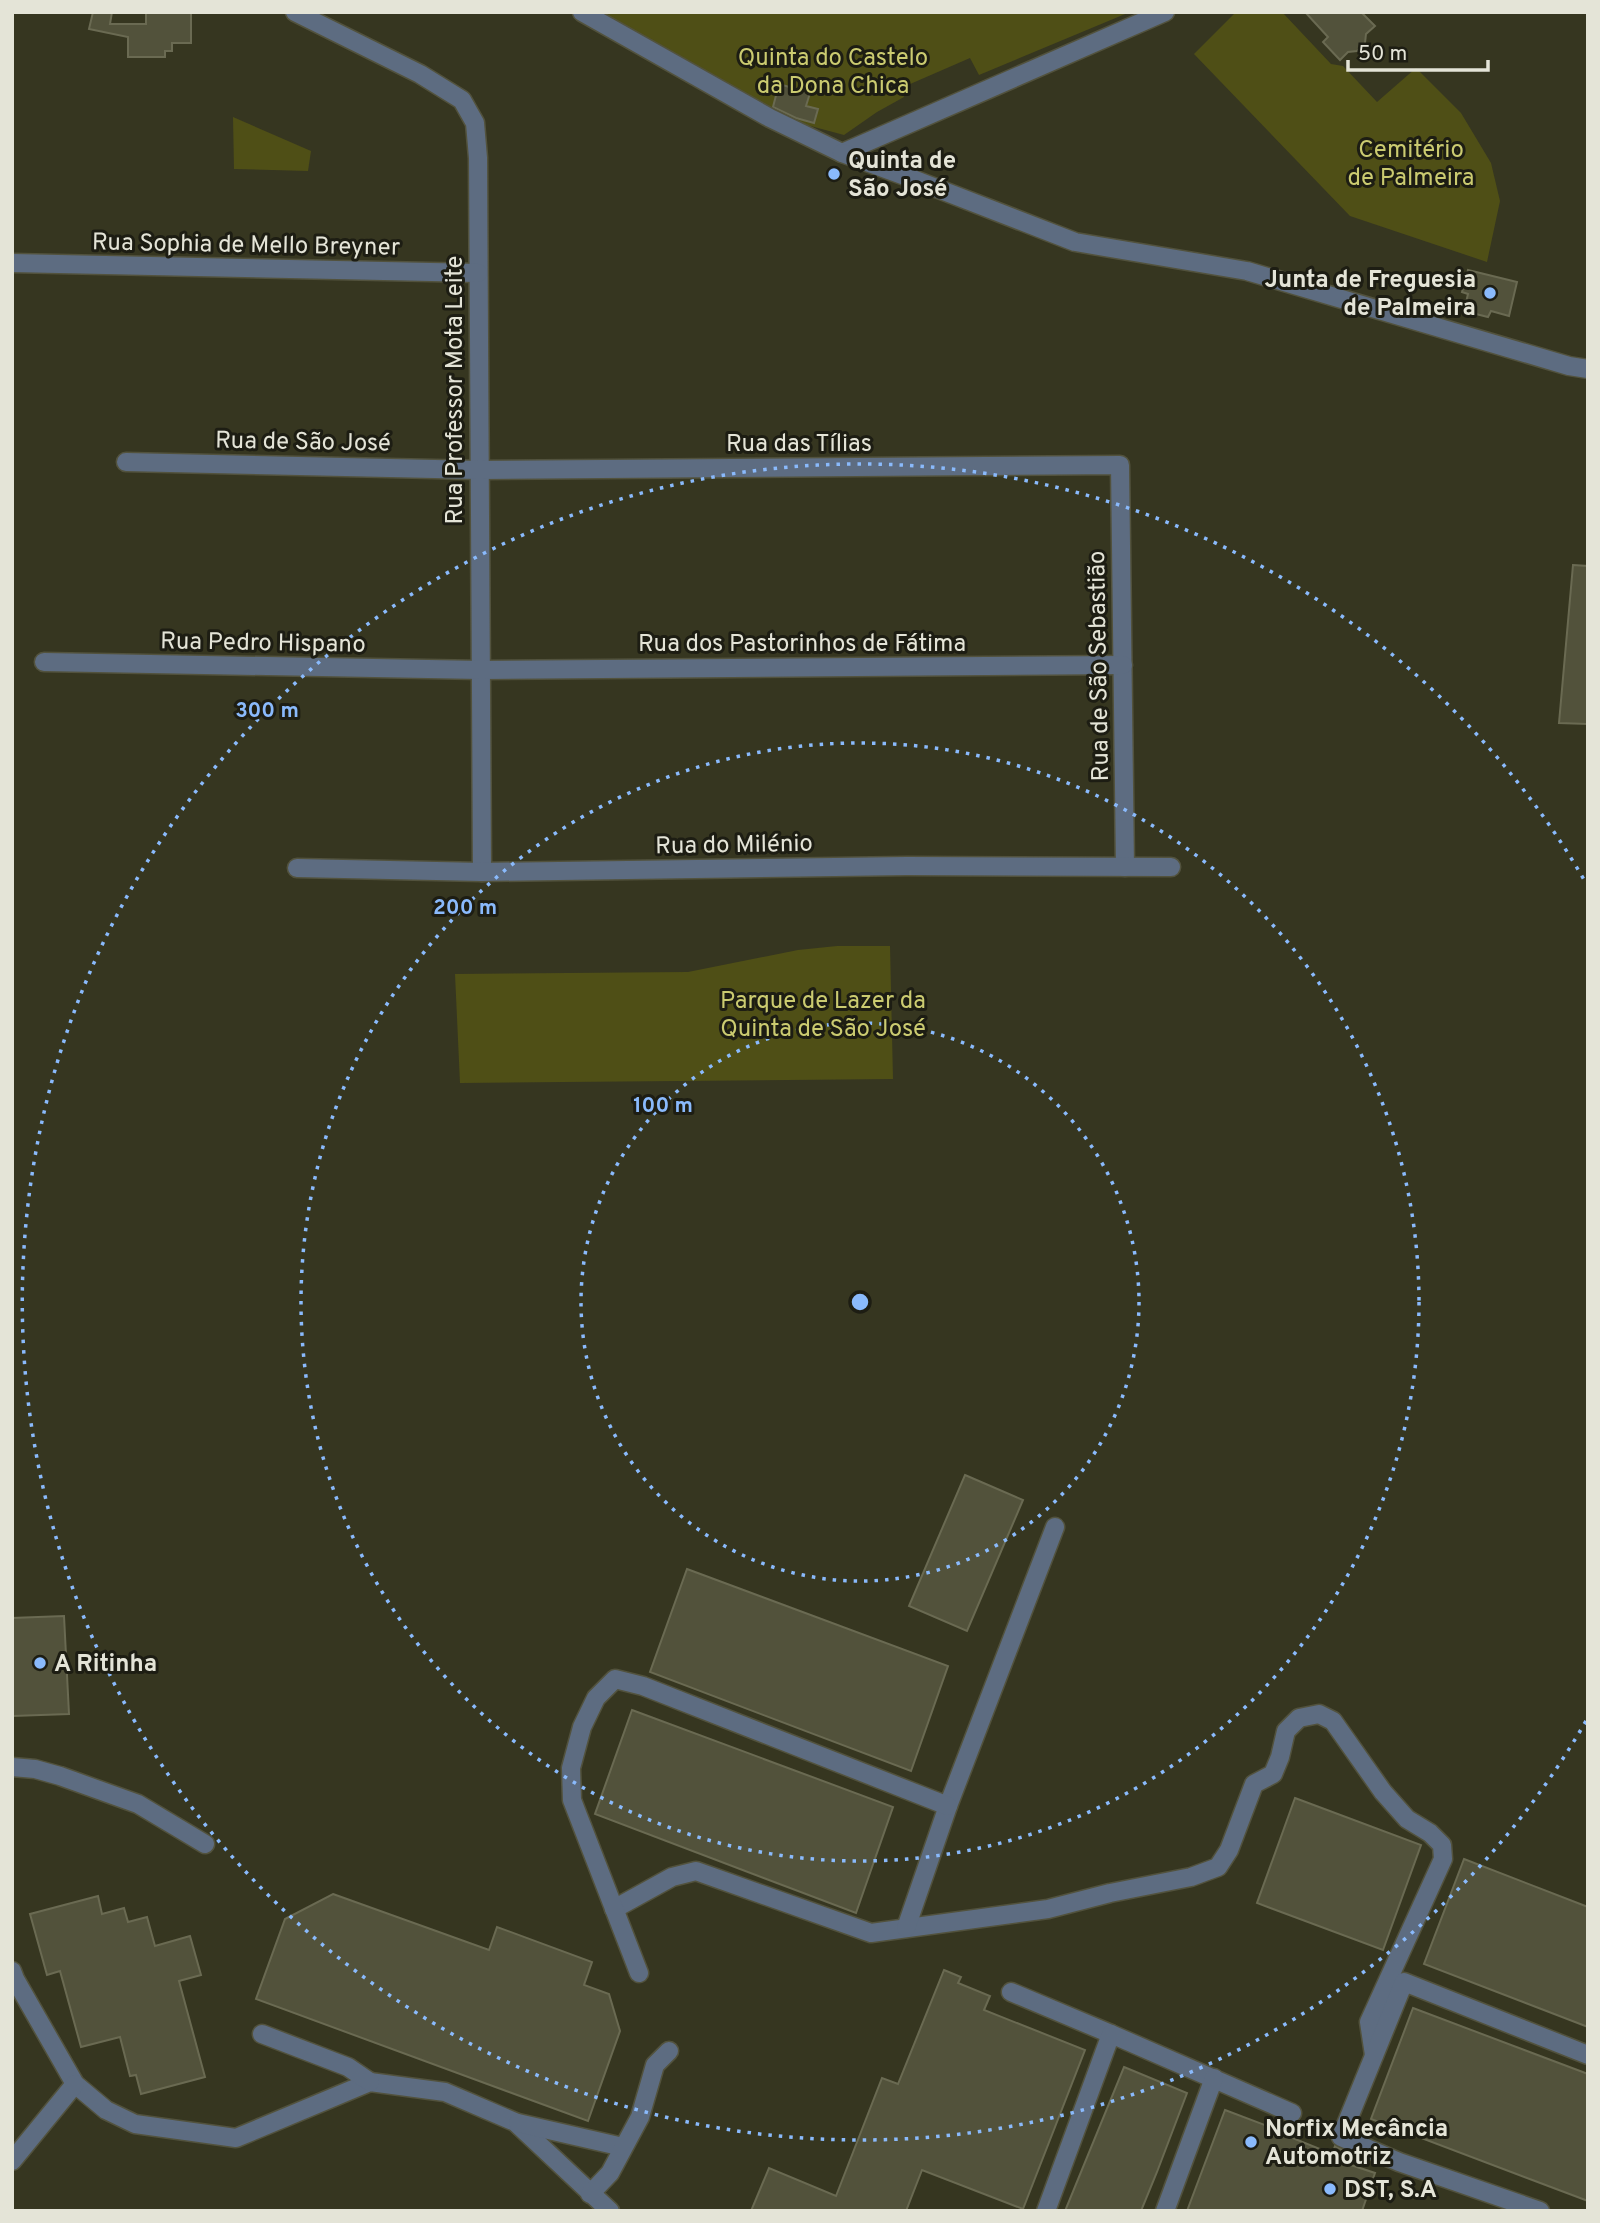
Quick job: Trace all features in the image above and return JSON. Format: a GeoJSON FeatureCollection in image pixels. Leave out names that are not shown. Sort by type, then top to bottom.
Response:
{"type":"FeatureCollection","features":[{"type":"Feature","properties":{"kind":"street","name":"Rua Professor Mota Leite"},"geometry":{"type":"LineString","coordinates":[[295,12],[420,74],[462,100],[475,124],[478,158],[482,872]]}},
{"type":"Feature","properties":{"kind":"street"},"geometry":{"type":"LineString","coordinates":[[582,12],[770,118],[842,153],[1075,242],[1247,271],[1569,366],[1588,369]]}},
{"type":"Feature","properties":{"kind":"street"},"geometry":{"type":"LineString","coordinates":[[842,153],[1165,12]]}},
{"type":"Feature","properties":{"kind":"street","name":"Rua Sophia de Mello Breyner"},"geometry":{"type":"LineString","coordinates":[[12,263],[478,273]]}},
{"type":"Feature","properties":{"kind":"street","name":"Rua de São José"},"geometry":{"type":"LineString","coordinates":[[126,462],[479,470]]}},
{"type":"Feature","properties":{"kind":"street","name":"Rua das Tílias"},"geometry":{"type":"LineString","coordinates":[[479,470],[1120,465]]}},
{"type":"Feature","properties":{"kind":"street","name":"Rua de São Sebastião"},"geometry":{"type":"LineString","coordinates":[[1120,465],[1125,867]]}},
{"type":"Feature","properties":{"kind":"street","name":"Rua Pedro Hispano"},"geometry":{"type":"LineString","coordinates":[[44,662],[481,670]]}},
{"type":"Feature","properties":{"kind":"street","name":"Rua dos Pastorinhos de Fátima"},"geometry":{"type":"LineString","coordinates":[[481,670],[1123,665]]}},
{"type":"Feature","properties":{"kind":"street","name":"Rua do Milénio"},"geometry":{"type":"LineString","coordinates":[[298,868],[482,872],[907,866],[1171,867]]}},
{"type":"Feature","properties":{"kind":"street"},"geometry":{"type":"LineString","coordinates":[[906,1928],[948,1806],[1055,1527]]}},
{"type":"Feature","properties":{"kind":"street"},"geometry":{"type":"LineString","coordinates":[[639,1973],[572,1800],[571,1768],[582,1727],[596,1698],[615,1679],[643,1686],[948,1806]]}},
{"type":"Feature","properties":{"kind":"street"},"geometry":{"type":"LineString","coordinates":[[614,1909],[672,1877],[696,1871],[871,1933],[1048,1909],[1191,1877],[1218,1867],[1229,1850],[1254,1784],[1273,1774],[1286,1731],[1300,1718],[1319,1714],[1333,1721],[1383,1792],[1407,1819],[1430,1833],[1442,1845],[1443,1859],[1369,2022],[1374,2055]]}},
{"type":"Feature","properties":{"kind":"street"},"geometry":{"type":"LineString","coordinates":[[12,1767],[35,1769],[60,1776],[138,1804],[205,1844]]}},
{"type":"Feature","properties":{"kind":"street"},"geometry":{"type":"LineString","coordinates":[[12,1970],[75,2084],[106,2110],[135,2124],[236,2138],[370,2082]]}},
{"type":"Feature","properties":{"kind":"street"},"geometry":{"type":"LineString","coordinates":[[1540,2211],[1399,2162],[1341,2137],[1404,1982],[1588,2055]]}},
{"type":"Feature","properties":{"kind":"street"},"geometry":{"type":"LineString","coordinates":[[1011,1992],[1292,2113]]}},
{"type":"Feature","properties":{"kind":"street"},"geometry":{"type":"LineString","coordinates":[[262,2034],[348,2067],[370,2082],[445,2092],[515,2122],[623,2147]]}},
{"type":"Feature","properties":{"kind":"street"},"geometry":{"type":"LineString","coordinates":[[1046,2211],[1111,2034]]}},
{"type":"Feature","properties":{"kind":"street"},"geometry":{"type":"LineString","coordinates":[[590,2194],[610,2173],[640,2117],[655,2065],[669,2051]]}},
{"type":"Feature","properties":{"kind":"street"},"geometry":{"type":"LineString","coordinates":[[1165,2211],[1214,2078]]}},
{"type":"Feature","properties":{"kind":"street"},"geometry":{"type":"LineString","coordinates":[[12,2161],[75,2084]]}},
{"type":"Feature","properties":{"kind":"street"},"geometry":{"type":"LineString","coordinates":[[515,2122],[610,2211]]}},
{"type":"Feature","properties":{"kind":"green space","name":"Quinta do Castelo da Dona Chica"},"geometry":{"type":"Polygon","coordinates":[[[592,12],[1130,12],[979,75],[970,58],[901,88],[904,97],[844,135],[777,117],[592,12]]]}},
{"type":"Feature","properties":{"kind":"green space","name":"Cemitério de Palmeira"},"geometry":{"type":"Polygon","coordinates":[[[1236,12],[1282,12],[1331,64],[1343,66],[1377,102],[1416,68],[1461,113],[1491,163],[1500,201],[1487,262],[1350,216],[1194,54],[1236,12]]]}},
{"type":"Feature","properties":{"kind":"green space"},"geometry":{"type":"Polygon","coordinates":[[[233,117],[311,151],[308,171],[234,169],[233,117]]]}},
{"type":"Feature","properties":{"kind":"green space","name":"Parque de Lazer da Quinta de São José"},"geometry":{"type":"Polygon","coordinates":[[[837,946],[890,946],[893,1079],[460,1083],[455,974],[688,972],[798,950],[837,946]]]}},
{"type":"Feature","properties":{"kind":"building"},"geometry":{"type":"Polygon","coordinates":[[[93,12],[112,12],[110,24],[146,24],[146,12],[191,12],[191,43],[172,43],[172,51],[165,51],[165,57],[128,57],[128,37],[89,29],[93,12]]]}},
{"type":"Feature","properties":{"kind":"building"},"geometry":{"type":"Polygon","coordinates":[[[1305,12],[1361,12],[1375,26],[1366,34],[1365,43],[1357,51],[1348,52],[1340,60],[1323,42],[1328,37],[1305,12]]]}},
{"type":"Feature","properties":{"kind":"building"},"geometry":{"type":"Polygon","coordinates":[[[779,84],[810,93],[806,106],[818,109],[814,123],[773,107],[779,84]]]}},
{"type":"Feature","properties":{"kind":"building","name":"Junta de Freguesia de Palmeira"},"geometry":{"type":"Polygon","coordinates":[[[1468,270],[1517,282],[1509,316],[1491,311],[1488,317],[1464,311],[1468,294],[1462,292],[1468,270]]]}},
{"type":"Feature","properties":{"kind":"building"},"geometry":{"type":"Polygon","coordinates":[[[1573,565],[1588,566],[1588,724],[1559,723],[1573,565]]]}},
{"type":"Feature","properties":{"kind":"building"},"geometry":{"type":"Polygon","coordinates":[[[965,1475],[1023,1500],[967,1631],[909,1606],[965,1475]]]}},
{"type":"Feature","properties":{"kind":"building"},"geometry":{"type":"Polygon","coordinates":[[[687,1569],[948,1666],[911,1771],[650,1672],[687,1569]]]}},
{"type":"Feature","properties":{"kind":"building","name":"A Ritinha"},"geometry":{"type":"Polygon","coordinates":[[[64,1616],[69,1714],[13,1716],[12,1618],[64,1616]]]}},
{"type":"Feature","properties":{"kind":"building"},"geometry":{"type":"Polygon","coordinates":[[[632,1710],[893,1807],[856,1913],[595,1814],[632,1710]]]}},
{"type":"Feature","properties":{"kind":"building"},"geometry":{"type":"Polygon","coordinates":[[[1295,1798],[1421,1845],[1383,1950],[1257,1903],[1295,1798]]]}},
{"type":"Feature","properties":{"kind":"building"},"geometry":{"type":"Polygon","coordinates":[[[1464,1859],[1588,1907],[1588,2027],[1424,1964],[1464,1859]]]}},
{"type":"Feature","properties":{"kind":"building"},"geometry":{"type":"Polygon","coordinates":[[[333,1894],[489,1950],[497,1927],[592,1962],[584,1985],[609,1994],[620,2031],[588,2121],[256,1999],[285,1919],[333,1894]]]}},
{"type":"Feature","properties":{"kind":"building"},"geometry":{"type":"Polygon","coordinates":[[[98,1896],[102,1914],[124,1908],[128,1922],[147,1917],[155,1946],[190,1936],[201,1975],[179,1981],[205,2077],[141,2094],[136,2075],[130,2076],[120,2037],[81,2047],[60,1971],[47,1975],[30,1914],[98,1896]]]}},
{"type":"Feature","properties":{"kind":"building"},"geometry":{"type":"Polygon","coordinates":[[[944,1970],[961,1977],[958,1983],[990,1996],[984,2010],[1085,2050],[1023,2209],[922,2170],[906,2211],[751,2211],[769,2168],[836,2196],[882,2078],[898,2084],[944,1970]]]}},
{"type":"Feature","properties":{"kind":"building"},"geometry":{"type":"Polygon","coordinates":[[[1413,2008],[1588,2074],[1588,2201],[1371,2119],[1413,2008]]]}},
{"type":"Feature","properties":{"kind":"building"},"geometry":{"type":"Polygon","coordinates":[[[1124,2067],[1187,2093],[1157,2172],[1141,2211],[1065,2211],[1124,2067]]]}},
{"type":"Feature","properties":{"kind":"building"},"geometry":{"type":"Polygon","coordinates":[[[1225,2110],[1332,2154],[1335,2146],[1354,2155],[1351,2165],[1375,2173],[1362,2211],[1187,2211],[1225,2110]]]}},
{"type":"Feature","properties":{"kind":"place","name":"Quinta de São José"},"geometry":{"type":"Point","coordinates":[834,174]}},
{"type":"Feature","properties":{"kind":"place","name":"Junta de Freguesia de Palmeira"},"geometry":{"type":"Point","coordinates":[1490,293]}},
{"type":"Feature","properties":{"kind":"place","name":"A Ritinha"},"geometry":{"type":"Point","coordinates":[40,1663]}},
{"type":"Feature","properties":{"kind":"place","name":"Norfix Mecância Automotriz"},"geometry":{"type":"Point","coordinates":[1251,2142]}},
{"type":"Feature","properties":{"kind":"place","name":"DST, S.A"},"geometry":{"type":"Point","coordinates":[1330,2189]}}]}
